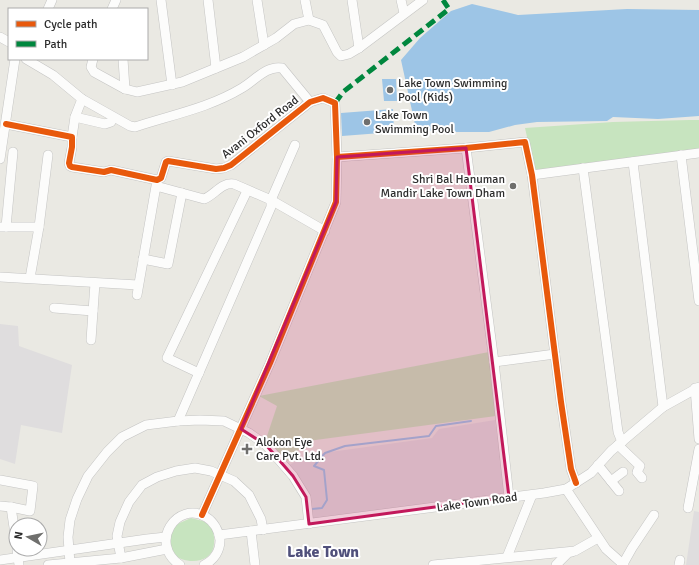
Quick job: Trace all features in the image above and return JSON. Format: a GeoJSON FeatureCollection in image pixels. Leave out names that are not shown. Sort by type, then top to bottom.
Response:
{"type":"FeatureCollection","features":[{"type":"Feature","properties":{"kind":"street"},"geometry":{"type":"LineString","coordinates":[[161,0],[172,85]]}},
{"type":"Feature","properties":{"kind":"street"},"geometry":{"type":"LineString","coordinates":[[208,0],[216,68]]}},
{"type":"Feature","properties":{"kind":"street"},"geometry":{"type":"LineString","coordinates":[[258,0],[264,45]]}},
{"type":"Feature","properties":{"kind":"street"},"geometry":{"type":"LineString","coordinates":[[305,0],[309,20]]}},
{"type":"Feature","properties":{"kind":"street"},"geometry":{"type":"LineString","coordinates":[[352,0],[359,48]]}},
{"type":"Feature","properties":{"kind":"street"},"geometry":{"type":"LineString","coordinates":[[401,0],[404,13]]}},
{"type":"Feature","properties":{"kind":"street"},"geometry":{"type":"LineString","coordinates":[[93,60],[91,67],[94,72],[125,90],[137,92],[172,85],[198,76],[243,57],[264,45],[294,24],[309,20],[324,25],[341,56],[349,54],[359,48],[423,0]]}},
{"type":"Feature","properties":{"kind":"street"},"geometry":{"type":"LineString","coordinates":[[0,160],[16,60]]}},
{"type":"Feature","properties":{"kind":"street","name":"Avani Oxford Road"},"geometry":{"type":"LineString","coordinates":[[28,60],[53,75],[82,99],[113,118],[135,127],[194,110],[242,89],[269,69],[277,67],[282,68],[310,102]]}},
{"type":"Feature","properties":{"kind":"street"},"geometry":{"type":"LineString","coordinates":[[123,60],[125,90]]}},
{"type":"Feature","properties":{"kind":"street","name":"Avani Oxford Road"},"geometry":{"type":"LineString","coordinates":[[82,99],[75,117],[70,166],[104,172],[111,170],[157,180],[161,178],[166,162],[168,161],[216,169],[224,168],[232,165],[310,102],[322,98],[335,103],[337,157]]}},
{"type":"Feature","properties":{"kind":"street"},"geometry":{"type":"LineString","coordinates":[[75,117],[105,124],[111,122],[113,118]]}},
{"type":"Feature","properties":{"kind":"street"},"geometry":{"type":"LineString","coordinates":[[6,124],[72,137]]}},
{"type":"Feature","properties":{"kind":"street"},"geometry":{"type":"LineString","coordinates":[[202,515],[270,363],[336,202],[337,157],[466,148],[525,142],[532,175],[571,469],[576,482]]}},
{"type":"Feature","properties":{"kind":"street"},"geometry":{"type":"LineString","coordinates":[[178,421],[271,207],[271,200],[295,145]]}},
{"type":"Feature","properties":{"kind":"street"},"geometry":{"type":"LineString","coordinates":[[466,148],[494,362],[509,497]]}},
{"type":"Feature","properties":{"kind":"street"},"geometry":{"type":"LineString","coordinates":[[13,152],[3,227],[39,227]]}},
{"type":"Feature","properties":{"kind":"street"},"geometry":{"type":"LineString","coordinates":[[532,175],[699,153]]}},
{"type":"Feature","properties":{"kind":"street"},"geometry":{"type":"LineString","coordinates":[[30,278],[39,227],[48,155]]}},
{"type":"Feature","properties":{"kind":"street"},"geometry":{"type":"LineString","coordinates":[[681,156],[699,301]]}},
{"type":"Feature","properties":{"kind":"street"},"geometry":{"type":"LineString","coordinates":[[634,162],[663,406]]}},
{"type":"Feature","properties":{"kind":"street"},"geometry":{"type":"LineString","coordinates":[[583,168],[620,443],[640,466],[637,472],[642,478]]}},
{"type":"Feature","properties":{"kind":"street"},"geometry":{"type":"LineString","coordinates":[[137,294],[156,186],[204,199],[210,197],[224,185],[234,184],[271,200],[325,231]]}},
{"type":"Feature","properties":{"kind":"street"},"geometry":{"type":"LineString","coordinates":[[199,373],[167,358],[248,191]]}},
{"type":"Feature","properties":{"kind":"street"},"geometry":{"type":"LineString","coordinates":[[143,259],[168,264],[182,193]]}},
{"type":"Feature","properties":{"kind":"street"},"geometry":{"type":"LineString","coordinates":[[0,277],[138,285]]}},
{"type":"Feature","properties":{"kind":"street"},"geometry":{"type":"LineString","coordinates":[[91,340],[94,282]]}},
{"type":"Feature","properties":{"kind":"street"},"geometry":{"type":"LineString","coordinates":[[54,308],[93,312]]}},
{"type":"Feature","properties":{"kind":"street"},"geometry":{"type":"LineString","coordinates":[[494,362],[555,354]]}},
{"type":"Feature","properties":{"kind":"street"},"geometry":{"type":"LineString","coordinates":[[697,388],[699,439]]}},
{"type":"Feature","properties":{"kind":"street","name":"Lake Town Road"},"geometry":{"type":"LineString","coordinates":[[219,535],[532,495],[566,489],[591,473],[620,443],[663,406],[697,388]]}},
{"type":"Feature","properties":{"kind":"street"},"geometry":{"type":"LineString","coordinates":[[70,563],[68,537],[70,520],[77,499],[88,476],[107,452],[122,437],[146,425],[200,420],[224,422],[241,429],[266,445],[293,476],[306,497],[309,524]]}},
{"type":"Feature","properties":{"kind":"street"},"geometry":{"type":"LineString","coordinates":[[688,508],[699,449]]}},
{"type":"Feature","properties":{"kind":"street"},"geometry":{"type":"LineString","coordinates":[[598,465],[619,491]]}},
{"type":"Feature","properties":{"kind":"street"},"geometry":{"type":"LineString","coordinates":[[121,558],[117,536],[120,522],[129,502],[142,485],[157,477],[176,471],[195,468],[211,471],[234,481],[249,494],[261,519],[263,530]]}},
{"type":"Feature","properties":{"kind":"street"},"geometry":{"type":"LineString","coordinates":[[611,481],[623,472]]}},
{"type":"Feature","properties":{"kind":"street"},"geometry":{"type":"LineString","coordinates":[[0,480],[33,486],[30,511],[0,506]]}},
{"type":"Feature","properties":{"kind":"street"},"geometry":{"type":"LineString","coordinates":[[566,489],[606,549],[621,564],[654,515]]}},
{"type":"Feature","properties":{"kind":"street"},"geometry":{"type":"LineString","coordinates":[[507,557],[532,495]]}},
{"type":"Feature","properties":{"kind":"street"},"geometry":{"type":"LineString","coordinates":[[11,507],[12,517]]}},
{"type":"Feature","properties":{"kind":"street"},"geometry":{"type":"LineString","coordinates":[[180,565],[170,556],[167,549],[166,538],[169,528],[175,520],[183,515],[193,513],[202,515],[213,523],[219,535],[220,543],[218,550],[214,557],[204,565]]}},
{"type":"Feature","properties":{"kind":"street"},"geometry":{"type":"LineString","coordinates":[[251,531],[255,565]]}},
{"type":"Feature","properties":{"kind":"street"},"geometry":{"type":"LineString","coordinates":[[48,553],[147,539],[166,538]]}},
{"type":"Feature","properties":{"kind":"street"},"geometry":{"type":"LineString","coordinates":[[556,565],[568,553],[598,538]]}},
{"type":"Feature","properties":{"kind":"street"},"geometry":{"type":"LineString","coordinates":[[48,565],[121,558],[167,549]]}},
{"type":"Feature","properties":{"kind":"street"},"geometry":{"type":"LineString","coordinates":[[433,565],[472,563],[507,557],[574,551]]}},
{"type":"Feature","properties":{"kind":"street"},"geometry":{"type":"LineString","coordinates":[[0,560],[18,557]]}},
{"type":"Feature","properties":{"kind":"highlighted area"},"geometry":{"type":"Polygon","coordinates":[[[466,148],[509,497],[309,524],[306,497],[293,476],[266,445],[241,429],[336,202],[337,157],[466,148]]]}},
{"type":"Feature","properties":{"kind":"shaded area"},"geometry":{"type":"Polygon","coordinates":[[[0,324],[18,326],[19,346],[72,365],[62,433],[21,425],[15,464],[0,459],[0,324]]]}},
{"type":"Feature","properties":{"kind":"shaded area"},"geometry":{"type":"Polygon","coordinates":[[[495,420],[505,494],[312,520],[289,465],[308,455],[432,438],[439,429],[495,420]]]}},
{"type":"Feature","properties":{"kind":"shaded area"},"geometry":{"type":"Polygon","coordinates":[[[694,511],[699,512],[699,565],[686,565],[694,511]]]}},
{"type":"Feature","properties":{"kind":"green space"},"geometry":{"type":"Polygon","coordinates":[[[699,120],[699,149],[535,172],[525,128],[613,122],[699,120]]]}},
{"type":"Feature","properties":{"kind":"green space"},"geometry":{"type":"Polygon","coordinates":[[[489,352],[496,416],[308,441],[286,462],[266,439],[277,406],[259,396],[489,352]]]}},
{"type":"Feature","properties":{"kind":"green space"},"geometry":{"type":"Polygon","coordinates":[[[191,518],[203,521],[212,526],[214,535],[212,551],[209,556],[198,561],[178,558],[172,553],[168,543],[175,525],[191,518]]]}},
{"type":"Feature","properties":{"kind":"water"},"geometry":{"type":"Polygon","coordinates":[[[472,4],[518,15],[627,9],[699,10],[699,116],[658,119],[613,117],[607,121],[537,122],[515,125],[489,132],[442,132],[416,129],[401,60],[420,38],[451,11],[472,4]]]}},
{"type":"Feature","properties":{"kind":"water","name":"Lake Town Swimming Pool (Kids)"},"geometry":{"type":"Polygon","coordinates":[[[382,79],[396,79],[397,101],[384,101],[382,79]]]}},
{"type":"Feature","properties":{"kind":"water","name":"Lake Town Swimming Pool"},"geometry":{"type":"Polygon","coordinates":[[[393,109],[394,132],[342,136],[341,113],[393,109]]]}},
{"type":"Feature","properties":{"kind":"waterway"},"geometry":{"type":"LineString","coordinates":[[312,509],[322,508],[327,500],[324,470],[314,466],[325,453],[345,446],[429,436],[436,426],[471,421]]}},
{"type":"Feature","properties":{"kind":"marked path"},"geometry":{"type":"LineString","coordinates":[[335,103],[343,92],[449,9],[443,0]]}},
{"type":"Feature","properties":{"kind":"cycle path"},"geometry":{"type":"LineString","coordinates":[[6,124],[72,137],[69,163],[72,167],[104,172],[111,170],[157,180],[161,178],[166,162],[168,161],[216,169],[231,165],[310,102],[323,98],[335,103],[337,157],[336,202],[270,363],[202,515]]}},
{"type":"Feature","properties":{"kind":"cycle path"},"geometry":{"type":"LineString","coordinates":[[337,157],[466,148],[525,142],[532,175],[571,469],[576,483]]}},
{"type":"Feature","properties":{"kind":"place","name":"Lake Town Swimming Pool (Kids)"},"geometry":{"type":"Point","coordinates":[390,90]}},
{"type":"Feature","properties":{"kind":"place","name":"Lake Town Swimming Pool"},"geometry":{"type":"Point","coordinates":[367,122]}},
{"type":"Feature","properties":{"kind":"place","name":"Shri Bal Hanuman Mandir Lake Town Dham"},"geometry":{"type":"Point","coordinates":[513,186]}},
{"type":"Feature","properties":{"kind":"place","name":"Alokon Eye Care Pvt. Ltd."},"geometry":{"type":"Point","coordinates":[247,449]}},
{"type":"Feature","properties":{"kind":"district","name":"Lake Town"},"geometry":{"type":"Point","coordinates":[323,551]}}]}
